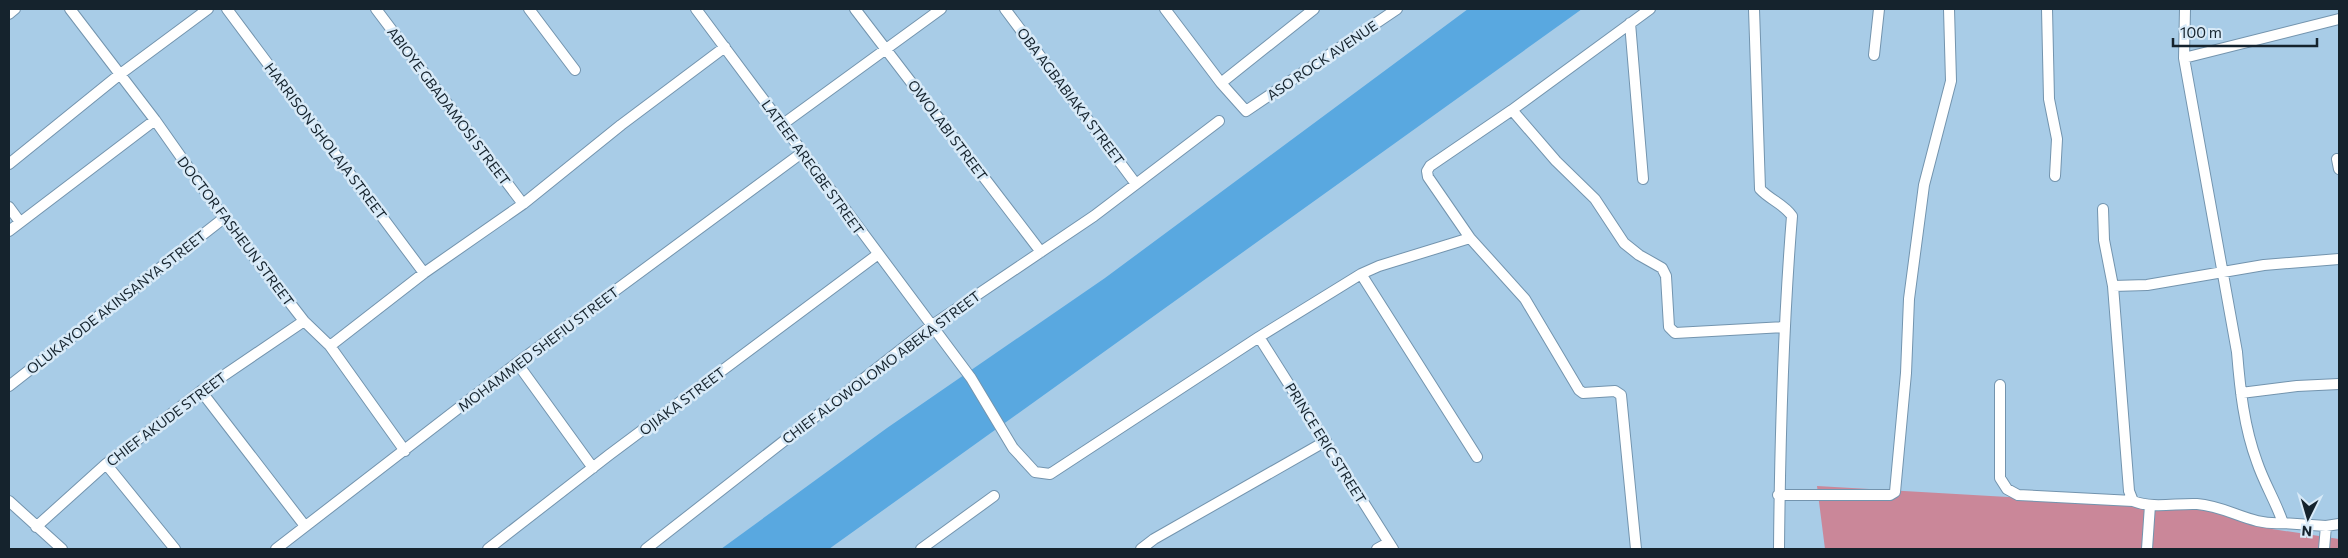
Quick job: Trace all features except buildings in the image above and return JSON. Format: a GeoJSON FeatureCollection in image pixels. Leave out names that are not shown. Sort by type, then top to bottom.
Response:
{"type":"FeatureCollection","features":[{"type":"Feature","properties":{"kind":"street"},"geometry":{"type":"LineString","coordinates":[[9,14],[15,9]]}},
{"type":"Feature","properties":{"kind":"street","name":"DOCTOR FASHEUN STREET"},"geometry":{"type":"LineString","coordinates":[[70,9],[155,120],[224,218],[304,321],[330,346],[405,451]]}},
{"type":"Feature","properties":{"kind":"street"},"geometry":{"type":"LineString","coordinates":[[9,164],[119,75],[208,9]]}},
{"type":"Feature","properties":{"kind":"street","name":"HARRISON SHOLAJA STREET"},"geometry":{"type":"LineString","coordinates":[[227,9],[424,274]]}},
{"type":"Feature","properties":{"kind":"street","name":"ABIOYE GBADAMOSI STREET"},"geometry":{"type":"LineString","coordinates":[[376,9],[523,204]]}},
{"type":"Feature","properties":{"kind":"street"},"geometry":{"type":"LineString","coordinates":[[529,9],[575,70]]}},
{"type":"Feature","properties":{"kind":"street","name":"LATEEF AREGBE STREET"},"geometry":{"type":"LineString","coordinates":[[696,9],[783,124],[877,255],[971,378],[1013,448],[1035,472],[1050,474],[1259,337],[1361,274],[1379,266],[1470,238]]}},
{"type":"Feature","properties":{"kind":"street","name":"OWOLABI STREET"},"geometry":{"type":"LineString","coordinates":[[855,9],[1041,252]]}},
{"type":"Feature","properties":{"kind":"street"},"geometry":{"type":"LineString","coordinates":[[783,124],[941,9]]}},
{"type":"Feature","properties":{"kind":"street","name":"OBA AGBABIAKA STREET"},"geometry":{"type":"LineString","coordinates":[[1005,9],[1136,184]]}},
{"type":"Feature","properties":{"kind":"street"},"geometry":{"type":"LineString","coordinates":[[1165,9],[1221,83],[1314,9]]}},
{"type":"Feature","properties":{"kind":"street","name":"ASO ROCK AVENUE"},"geometry":{"type":"LineString","coordinates":[[1221,83],[1246,111],[1397,9]]}},
{"type":"Feature","properties":{"kind":"street"},"geometry":{"type":"LineString","coordinates":[[1636,549],[1621,395],[1615,391],[1583,393],[1579,390],[1525,299],[1470,238],[1428,177],[1427,171],[1430,166],[1512,110],[1650,9]]}},
{"type":"Feature","properties":{"kind":"street"},"geometry":{"type":"LineString","coordinates":[[1754,9],[1760,189],[1766,196],[1786,208],[1792,216],[1786,283],[1786,327],[1778,495],[1779,549]]}},
{"type":"Feature","properties":{"kind":"street"},"geometry":{"type":"LineString","coordinates":[[1874,55],[1879,9]]}},
{"type":"Feature","properties":{"kind":"street"},"geometry":{"type":"LineString","coordinates":[[1778,495],[1890,495],[1894,492],[1906,373],[1909,299],[1924,185],[1951,81],[1949,9]]}},
{"type":"Feature","properties":{"kind":"street"},"geometry":{"type":"LineString","coordinates":[[2047,9],[2049,98],[2057,139],[2055,176]]}},
{"type":"Feature","properties":{"kind":"street"},"geometry":{"type":"LineString","coordinates":[[2185,9],[2184,58],[2237,352],[2241,393],[2257,463],[2283,523]]}},
{"type":"Feature","properties":{"kind":"street"},"geometry":{"type":"LineString","coordinates":[[2337,9],[2339,14]]}},
{"type":"Feature","properties":{"kind":"street"},"geometry":{"type":"LineString","coordinates":[[2184,58],[2339,19]]}},
{"type":"Feature","properties":{"kind":"street"},"geometry":{"type":"LineString","coordinates":[[1630,23],[1643,179]]}},
{"type":"Feature","properties":{"kind":"street"},"geometry":{"type":"LineString","coordinates":[[330,346],[424,274],[523,204],[621,125],[725,47]]}},
{"type":"Feature","properties":{"kind":"street"},"geometry":{"type":"LineString","coordinates":[[1512,110],[1556,161],[1595,200],[1624,243],[1639,255],[1662,268],[1666,276],[1669,327],[1671,330],[1676,333],[1786,327]]}},
{"type":"Feature","properties":{"kind":"street"},"geometry":{"type":"LineString","coordinates":[[9,231],[155,120]]}},
{"type":"Feature","properties":{"kind":"street","name":"CHIEF ALOWOLOMO ABEKA STREET"},"geometry":{"type":"LineString","coordinates":[[646,549],[931,326],[981,290],[1041,252],[1136,184],[1219,121]]}},
{"type":"Feature","properties":{"kind":"street","name":"MOHAMMED SHEFIU STREET"},"geometry":{"type":"LineString","coordinates":[[276,549],[517,363],[803,152]]}},
{"type":"Feature","properties":{"kind":"street"},"geometry":{"type":"LineString","coordinates":[[9,207],[20,222]]}},
{"type":"Feature","properties":{"kind":"street"},"geometry":{"type":"LineString","coordinates":[[2103,209],[2104,240],[2113,286],[2129,491],[2133,501]]}},
{"type":"Feature","properties":{"kind":"street","name":"OLUKAYODE AKINSANYA STREET"},"geometry":{"type":"LineString","coordinates":[[9,386],[224,218]]}},
{"type":"Feature","properties":{"kind":"street","name":"OJIAKA STREET"},"geometry":{"type":"LineString","coordinates":[[488,549],[877,255]]}},
{"type":"Feature","properties":{"kind":"street"},"geometry":{"type":"LineString","coordinates":[[2113,286],[2147,285],[2264,265],[2339,259]]}},
{"type":"Feature","properties":{"kind":"street"},"geometry":{"type":"LineString","coordinates":[[1361,274],[1477,457]]}},
{"type":"Feature","properties":{"kind":"street","name":"CHIEF AKUDE STREET"},"geometry":{"type":"LineString","coordinates":[[36,527],[106,464],[201,391],[304,321]]}},
{"type":"Feature","properties":{"kind":"street","name":"PRINCE ERIC STREET"},"geometry":{"type":"LineString","coordinates":[[1259,337],[1326,440],[1390,546]]}},
{"type":"Feature","properties":{"kind":"street"},"geometry":{"type":"LineString","coordinates":[[517,363],[593,468]]}},
{"type":"Feature","properties":{"kind":"street"},"geometry":{"type":"LineString","coordinates":[[2241,393],[2297,386],[2339,384]]}},
{"type":"Feature","properties":{"kind":"street"},"geometry":{"type":"LineString","coordinates":[[2000,385],[2000,478],[2007,489],[2018,495],[2133,501],[2150,505],[2199,504],[2267,524],[2283,523],[2326,526],[2339,524]]}},
{"type":"Feature","properties":{"kind":"street"},"geometry":{"type":"LineString","coordinates":[[201,391],[306,526]]}},
{"type":"Feature","properties":{"kind":"street"},"geometry":{"type":"LineString","coordinates":[[1141,549],[1154,539],[1326,440]]}},
{"type":"Feature","properties":{"kind":"street"},"geometry":{"type":"LineString","coordinates":[[106,464],[175,549]]}},
{"type":"Feature","properties":{"kind":"street"},"geometry":{"type":"LineString","coordinates":[[920,549],[994,496]]}},
{"type":"Feature","properties":{"kind":"street"},"geometry":{"type":"LineString","coordinates":[[9,501],[62,549]]}},
{"type":"Feature","properties":{"kind":"street"},"geometry":{"type":"LineString","coordinates":[[2147,549],[2150,505]]}},
{"type":"Feature","properties":{"kind":"street"},"geometry":{"type":"LineString","coordinates":[[2324,549],[2326,526]]}},
{"type":"Feature","properties":{"kind":"street"},"geometry":{"type":"LineString","coordinates":[[1377,549],[1390,546]]}},
{"type":"Feature","properties":{"kind":"shaded area"},"geometry":{"type":"Polygon","coordinates":[[[1817,486],[2150,505],[2210,511],[2272,529],[2339,539],[2339,549],[1825,549],[1817,486]]]}},
{"type":"Feature","properties":{"kind":"water"},"geometry":{"type":"Polygon","coordinates":[[[1468,9],[1582,9],[829,549],[721,549],[887,428],[1105,278],[1468,9]]]}}]}
